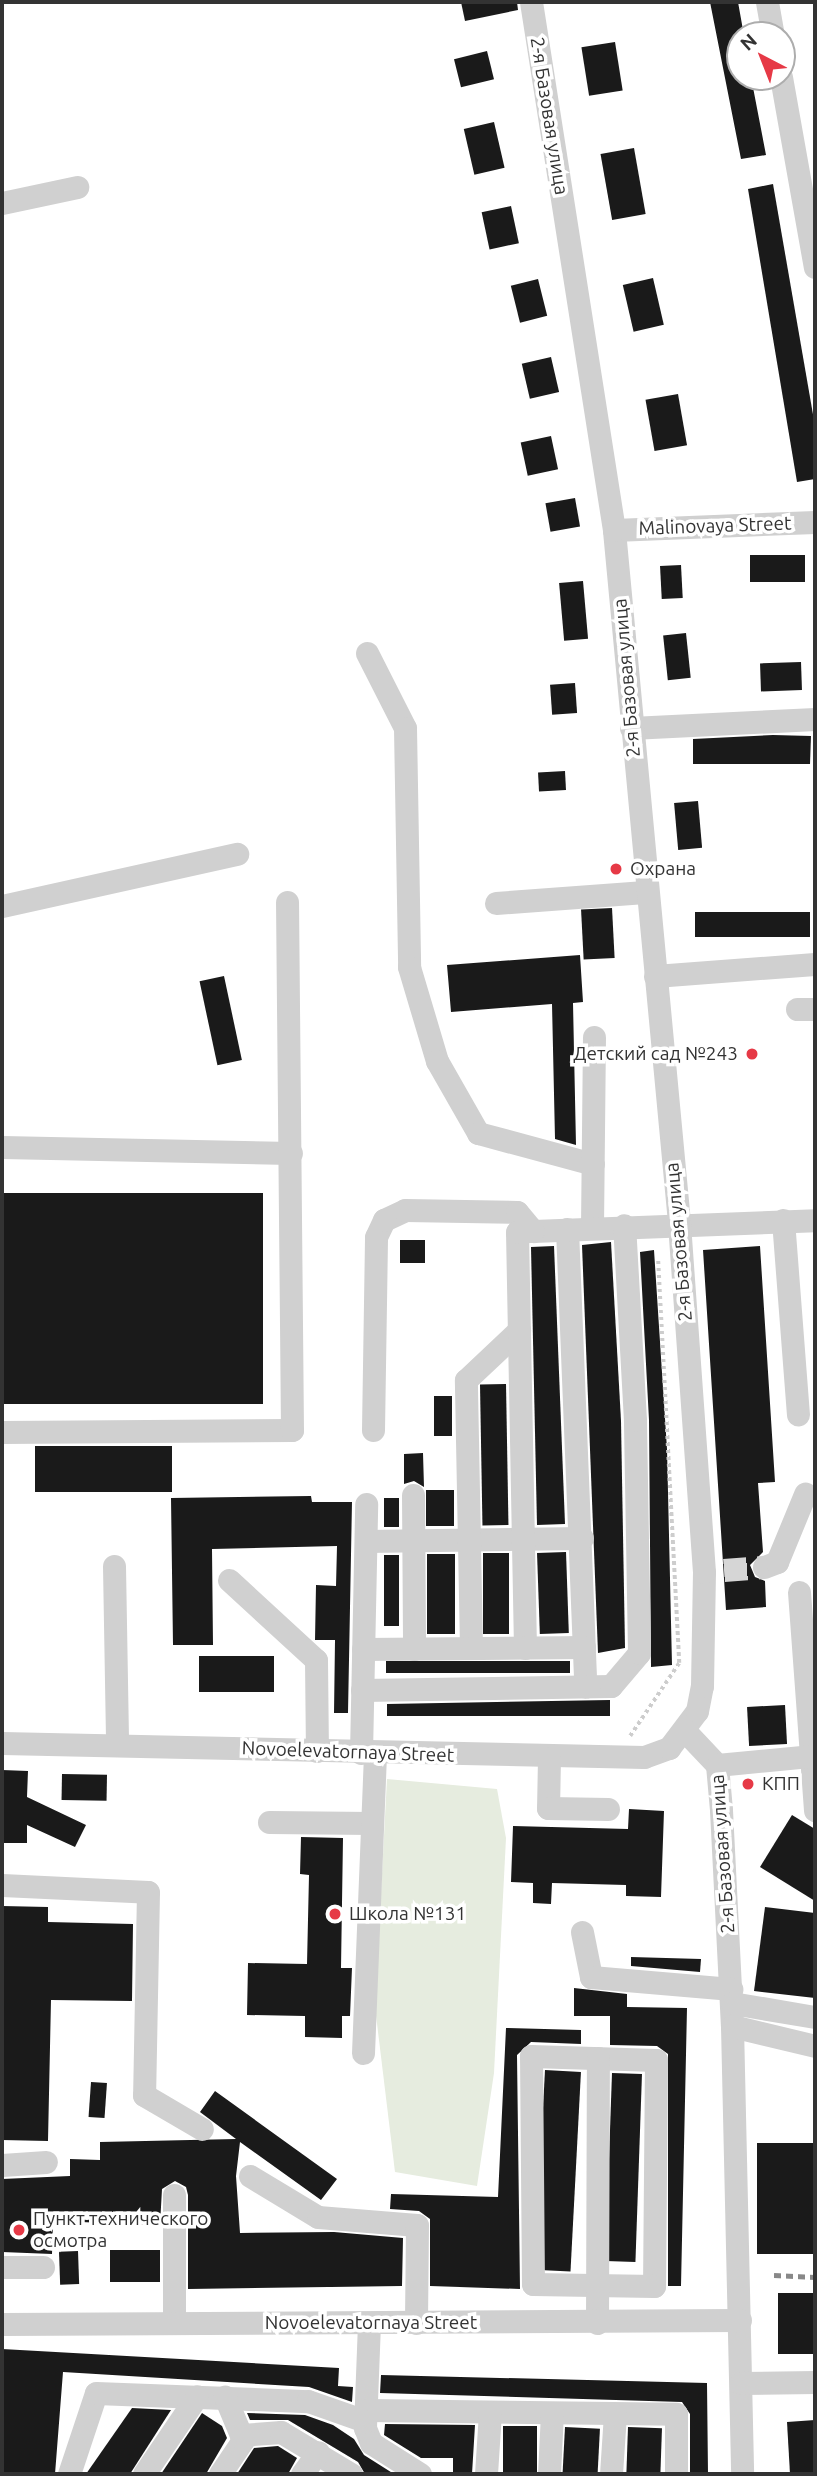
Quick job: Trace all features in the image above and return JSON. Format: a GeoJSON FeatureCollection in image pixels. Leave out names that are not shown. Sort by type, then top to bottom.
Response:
{"type":"FeatureCollection","features":[{"type":"Feature","properties":{"kind":"street","name":"2-я Базовая улица"},"geometry":{"type":"LineString","coordinates":[[531,2],[614,530],[645,892],[714,1572],[702,1686],[697,1711],[685,1731],[717,1765],[732,2006],[742,2474]]}},
{"type":"Feature","properties":{"kind":"street"},"geometry":{"type":"LineString","coordinates":[[767,2],[770,21]]}},
{"type":"Feature","properties":{"kind":"street"},"geometry":{"type":"LineString","coordinates":[[784,91],[815,267]]}},
{"type":"Feature","properties":{"kind":"street"},"geometry":{"type":"LineString","coordinates":[[2,203],[77,187]]}},
{"type":"Feature","properties":{"kind":"street","name":"Malinovaya Street"},"geometry":{"type":"LineString","coordinates":[[614,530],[815,522]]}},
{"type":"Feature","properties":{"kind":"street"},"geometry":{"type":"LineString","coordinates":[[367,653],[405,728],[410,967],[437,1060],[478,1133],[593,1164]]}},
{"type":"Feature","properties":{"kind":"street"},"geometry":{"type":"LineString","coordinates":[[631,728],[815,719]]}},
{"type":"Feature","properties":{"kind":"street"},"geometry":{"type":"LineString","coordinates":[[2,906],[237,854]]}},
{"type":"Feature","properties":{"kind":"street"},"geometry":{"type":"LineString","coordinates":[[496,903],[645,892]]}},
{"type":"Feature","properties":{"kind":"street"},"geometry":{"type":"LineString","coordinates":[[2,1432],[292,1430],[287,902]]}},
{"type":"Feature","properties":{"kind":"street"},"geometry":{"type":"LineString","coordinates":[[655,976],[815,964]]}},
{"type":"Feature","properties":{"kind":"street"},"geometry":{"type":"LineString","coordinates":[[592,1227],[594,1037]]}},
{"type":"Feature","properties":{"kind":"street"},"geometry":{"type":"LineString","coordinates":[[2,1147],[291,1153]]}},
{"type":"Feature","properties":{"kind":"street"},"geometry":{"type":"LineString","coordinates":[[373,1430],[376,1237],[384,1220],[405,1210],[517,1212],[533,1231]]}},
{"type":"Feature","properties":{"kind":"street"},"geometry":{"type":"LineString","coordinates":[[783,1220],[798,1414]]}},
{"type":"Feature","properties":{"kind":"street"},"geometry":{"type":"LineString","coordinates":[[525,1647],[517,1232],[679,1222],[815,1220]]}},
{"type":"Feature","properties":{"kind":"street"},"geometry":{"type":"LineString","coordinates":[[362,1690],[611,1686],[639,1653],[635,1420],[624,1225]]}},
{"type":"Feature","properties":{"kind":"street"},"geometry":{"type":"LineString","coordinates":[[567,1229],[582,1538],[585,1686]]}},
{"type":"Feature","properties":{"kind":"street"},"geometry":{"type":"LineString","coordinates":[[471,1648],[466,1380],[519,1330]]}},
{"type":"Feature","properties":{"kind":"street"},"geometry":{"type":"LineString","coordinates":[[764,1567],[777,1562],[805,1494]]}},
{"type":"Feature","properties":{"kind":"street"},"geometry":{"type":"LineString","coordinates":[[413,1495],[414,1649]]}},
{"type":"Feature","properties":{"kind":"street"},"geometry":{"type":"LineString","coordinates":[[363,2053],[371,1823],[362,1690],[366,1504]]}},
{"type":"Feature","properties":{"kind":"street"},"geometry":{"type":"LineString","coordinates":[[366,1541],[582,1538]]}},
{"type":"Feature","properties":{"kind":"street"},"geometry":{"type":"LineString","coordinates":[[114,1566],[117,1744]]}},
{"type":"Feature","properties":{"kind":"street"},"geometry":{"type":"LineString","coordinates":[[229,1580],[316,1660],[317,1751]]}},
{"type":"Feature","properties":{"kind":"street"},"geometry":{"type":"LineString","coordinates":[[799,1592],[815,1810]]}},
{"type":"Feature","properties":{"kind":"street"},"geometry":{"type":"LineString","coordinates":[[363,1649],[584,1647]]}},
{"type":"Feature","properties":{"kind":"street","name":"Novoelevatornaya Street"},"geometry":{"type":"LineString","coordinates":[[2,1742],[549,1758],[644,1757],[668,1748],[685,1731]]}},
{"type":"Feature","properties":{"kind":"street"},"geometry":{"type":"LineString","coordinates":[[717,1765],[810,1756]]}},
{"type":"Feature","properties":{"kind":"street"},"geometry":{"type":"LineString","coordinates":[[549,1758],[548,1808],[608,1809]]}},
{"type":"Feature","properties":{"kind":"street"},"geometry":{"type":"LineString","coordinates":[[269,1822],[371,1823]]}},
{"type":"Feature","properties":{"kind":"street"},"geometry":{"type":"LineString","coordinates":[[2,1885],[148,1892],[144,2095],[202,2129]]}},
{"type":"Feature","properties":{"kind":"street"},"geometry":{"type":"LineString","coordinates":[[582,1932],[591,1977],[732,2006],[815,2017]]}},
{"type":"Feature","properties":{"kind":"street"},"geometry":{"type":"LineString","coordinates":[[732,2006],[815,2046]]}},
{"type":"Feature","properties":{"kind":"street"},"geometry":{"type":"LineString","coordinates":[[531,2056],[656,2060],[654,2286],[597,2286],[533,2284],[531,2056]]}},
{"type":"Feature","properties":{"kind":"street"},"geometry":{"type":"LineString","coordinates":[[597,2323],[598,2058]]}},
{"type":"Feature","properties":{"kind":"street"},"geometry":{"type":"LineString","coordinates":[[2,2165],[46,2162]]}},
{"type":"Feature","properties":{"kind":"street"},"geometry":{"type":"LineString","coordinates":[[250,2176],[318,2217],[416,2225],[416,2323]]}},
{"type":"Feature","properties":{"kind":"street"},"geometry":{"type":"LineString","coordinates":[[174,2195],[174,2323]]}},
{"type":"Feature","properties":{"kind":"street"},"geometry":{"type":"LineString","coordinates":[[2,2267],[43,2267]]}},
{"type":"Feature","properties":{"kind":"street","name":"Novoelevatornaya Street"},"geometry":{"type":"LineString","coordinates":[[2,2324],[597,2323],[740,2320]]}},
{"type":"Feature","properties":{"kind":"street"},"geometry":{"type":"LineString","coordinates":[[369,2323],[366,2416],[372,2443],[420,2474]]}},
{"type":"Feature","properties":{"kind":"street"},"geometry":{"type":"LineString","coordinates":[[741,2383],[815,2382]]}},
{"type":"Feature","properties":{"kind":"street"},"geometry":{"type":"LineString","coordinates":[[69,2474],[96,2392],[308,2400],[366,2416],[491,2412],[676,2414],[676,2474]]}},
{"type":"Feature","properties":{"kind":"street"},"geometry":{"type":"LineString","coordinates":[[144,2474],[197,2396]]}},
{"type":"Feature","properties":{"kind":"street"},"geometry":{"type":"LineString","coordinates":[[220,2474],[243,2440],[225,2398]]}},
{"type":"Feature","properties":{"kind":"street"},"geometry":{"type":"LineString","coordinates":[[486,2474],[491,2412]]}},
{"type":"Feature","properties":{"kind":"street"},"geometry":{"type":"LineString","coordinates":[[549,2474],[552,2413]]}},
{"type":"Feature","properties":{"kind":"street"},"geometry":{"type":"LineString","coordinates":[[611,2474],[615,2414]]}},
{"type":"Feature","properties":{"kind":"street"},"geometry":{"type":"LineString","coordinates":[[241,2435],[282,2432],[351,2474]]}},
{"type":"Feature","properties":{"kind":"street"},"geometry":{"type":"LineString","coordinates":[[302,2474],[318,2452]]}},
{"type":"Feature","properties":{"kind":"path"},"geometry":{"type":"LineString","coordinates":[[627,1741],[679,1663],[658,1250]]}},
{"type":"Feature","properties":{"kind":"shaded area"},"geometry":{"type":"Polygon","coordinates":[[[387,1779],[497,1789],[506,1838],[494,2073],[477,2186],[395,2172],[375,2007],[387,1779]]]}},
{"type":"Feature","properties":{"kind":"building"},"geometry":{"type":"Polygon","coordinates":[[[461,2],[517,2],[518,10],[465,21],[461,2]]]}},
{"type":"Feature","properties":{"kind":"building"},"geometry":{"type":"Polygon","coordinates":[[[710,2],[738,2],[741,21],[726,21],[726,83],[710,2]]]}},
{"type":"Feature","properties":{"kind":"building"},"geometry":{"type":"Polygon","coordinates":[[[615,42],[623,90],[589,96],[581,47],[615,42]]]}},
{"type":"Feature","properties":{"kind":"building"},"geometry":{"type":"Polygon","coordinates":[[[487,51],[494,79],[461,87],[454,59],[487,51]]]}},
{"type":"Feature","properties":{"kind":"building"},"geometry":{"type":"Polygon","coordinates":[[[728,91],[754,91],[766,155],[741,159],[728,91]]]}},
{"type":"Feature","properties":{"kind":"building"},"geometry":{"type":"Polygon","coordinates":[[[494,122],[505,168],[474,175],[464,129],[494,122]]]}},
{"type":"Feature","properties":{"kind":"building"},"geometry":{"type":"Polygon","coordinates":[[[634,148],[646,214],[612,220],[601,154],[634,148]]]}},
{"type":"Feature","properties":{"kind":"building"},"geometry":{"type":"Polygon","coordinates":[[[773,184],[815,426],[815,479],[797,482],[748,189],[773,184]]]}},
{"type":"Feature","properties":{"kind":"building"},"geometry":{"type":"Polygon","coordinates":[[[511,206],[519,243],[490,249],[482,212],[511,206]]]}},
{"type":"Feature","properties":{"kind":"building"},"geometry":{"type":"Polygon","coordinates":[[[653,278],[664,325],[634,332],[623,285],[653,278]]]}},
{"type":"Feature","properties":{"kind":"building"},"geometry":{"type":"Polygon","coordinates":[[[538,279],[547,316],[520,323],[511,286],[538,279]]]}},
{"type":"Feature","properties":{"kind":"building"},"geometry":{"type":"Polygon","coordinates":[[[551,357],[559,392],[530,399],[522,364],[551,357]]]}},
{"type":"Feature","properties":{"kind":"building"},"geometry":{"type":"Polygon","coordinates":[[[678,394],[687,445],[655,451],[646,400],[678,394]]]}},
{"type":"Feature","properties":{"kind":"building"},"geometry":{"type":"Polygon","coordinates":[[[551,436],[558,469],[528,476],[521,442],[551,436]]]}},
{"type":"Feature","properties":{"kind":"building"},"geometry":{"type":"Polygon","coordinates":[[[575,498],[580,527],[550,532],[545,503],[575,498]]]}},
{"type":"Feature","properties":{"kind":"building"},"geometry":{"type":"Polygon","coordinates":[[[750,555],[805,555],[805,582],[750,582],[750,555]]]}},
{"type":"Feature","properties":{"kind":"building"},"geometry":{"type":"Polygon","coordinates":[[[681,565],[683,598],[662,599],[660,566],[681,565]]]}},
{"type":"Feature","properties":{"kind":"building"},"geometry":{"type":"Polygon","coordinates":[[[583,581],[588,639],[564,641],[559,583],[583,581]]]}},
{"type":"Feature","properties":{"kind":"building"},"geometry":{"type":"Polygon","coordinates":[[[686,633],[691,678],[668,680],[663,635],[686,633]]]}},
{"type":"Feature","properties":{"kind":"building"},"geometry":{"type":"Polygon","coordinates":[[[801,662],[802,690],[761,691],[760,663],[801,662]]]}},
{"type":"Feature","properties":{"kind":"building"},"geometry":{"type":"Polygon","coordinates":[[[575,683],[577,713],[552,715],[550,685],[575,683]]]}},
{"type":"Feature","properties":{"kind":"building"},"geometry":{"type":"Polygon","coordinates":[[[811,736],[810,764],[693,764],[693,739],[811,736]]]}},
{"type":"Feature","properties":{"kind":"building"},"geometry":{"type":"Polygon","coordinates":[[[565,771],[566,790],[539,791],[538,772],[565,771]]]}},
{"type":"Feature","properties":{"kind":"building"},"geometry":{"type":"Polygon","coordinates":[[[698,801],[702,848],[678,850],[674,803],[698,801]]]}},
{"type":"Feature","properties":{"kind":"building"},"geometry":{"type":"Polygon","coordinates":[[[612,908],[615,958],[584,960],[581,910],[612,908]]]}},
{"type":"Feature","properties":{"kind":"building"},"geometry":{"type":"Polygon","coordinates":[[[695,912],[810,912],[810,937],[695,937],[695,912]]]}},
{"type":"Feature","properties":{"kind":"building"},"geometry":{"type":"Polygon","coordinates":[[[580,955],[583,1002],[573,1003],[576,1145],[555,1139],[552,1004],[451,1012],[447,965],[580,955]]]}},
{"type":"Feature","properties":{"kind":"building"},"geometry":{"type":"Polygon","coordinates":[[[224,976],[242,1060],[217,1065],[200,981],[224,976]]]}},
{"type":"Feature","properties":{"kind":"building"},"geometry":{"type":"Polygon","coordinates":[[[2,1193],[263,1193],[263,1404],[2,1404],[2,1193]]]}},
{"type":"Feature","properties":{"kind":"building"},"geometry":{"type":"Polygon","coordinates":[[[400,1240],[425,1240],[425,1263],[400,1263],[400,1240]]]}},
{"type":"Feature","properties":{"kind":"building"},"geometry":{"type":"Polygon","coordinates":[[[611,1242],[621,1421],[625,1648],[598,1653],[582,1245],[611,1242]]]}},
{"type":"Feature","properties":{"kind":"building"},"geometry":{"type":"Polygon","coordinates":[[[554,1246],[565,1524],[537,1525],[531,1247],[554,1246]]]}},
{"type":"Feature","properties":{"kind":"building"},"geometry":{"type":"Polygon","coordinates":[[[760,1246],[775,1482],[758,1483],[763,1552],[750,1565],[755,1577],[765,1581],[766,1607],[726,1610],[703,1250],[760,1246]]]}},
{"type":"Feature","properties":{"kind":"building"},"geometry":{"type":"Polygon","coordinates":[[[654,1250],[667,1449],[672,1665],[651,1667],[649,1420],[640,1252],[654,1250]]]}},
{"type":"Feature","properties":{"kind":"building"},"geometry":{"type":"Polygon","coordinates":[[[480,1384],[506,1384],[508,1525],[482,1525],[480,1384]]]}},
{"type":"Feature","properties":{"kind":"building"},"geometry":{"type":"Polygon","coordinates":[[[434,1396],[452,1396],[452,1436],[434,1436],[434,1396]]]}},
{"type":"Feature","properties":{"kind":"building"},"geometry":{"type":"Polygon","coordinates":[[[35,1446],[172,1446],[172,1492],[35,1492],[35,1446]]]}},
{"type":"Feature","properties":{"kind":"building"},"geometry":{"type":"Polygon","coordinates":[[[423,1453],[424,1487],[414,1481],[404,1484],[404,1454],[423,1453]]]}},
{"type":"Feature","properties":{"kind":"building"},"geometry":{"type":"Polygon","coordinates":[[[426,1490],[454,1490],[454,1526],[426,1526],[426,1490]]]}},
{"type":"Feature","properties":{"kind":"building"},"geometry":{"type":"Polygon","coordinates":[[[311,1496],[312,1502],[352,1502],[348,1713],[334,1713],[335,1640],[315,1640],[316,1585],[336,1586],[337,1546],[212,1549],[213,1645],[173,1645],[171,1498],[311,1496]]]}},
{"type":"Feature","properties":{"kind":"building"},"geometry":{"type":"Polygon","coordinates":[[[384,1498],[399,1498],[399,1527],[384,1527],[384,1498]]]}},
{"type":"Feature","properties":{"kind":"building"},"geometry":{"type":"Polygon","coordinates":[[[566,1552],[569,1633],[540,1634],[537,1553],[566,1552]]]}},
{"type":"Feature","properties":{"kind":"building"},"geometry":{"type":"Polygon","coordinates":[[[483,1553],[509,1553],[509,1634],[483,1634],[483,1553]]]}},
{"type":"Feature","properties":{"kind":"building"},"geometry":{"type":"Polygon","coordinates":[[[427,1554],[455,1554],[455,1634],[427,1634],[427,1554]]]}},
{"type":"Feature","properties":{"kind":"building"},"geometry":{"type":"Polygon","coordinates":[[[384,1555],[399,1555],[399,1626],[384,1626],[384,1555]]]}},
{"type":"Feature","properties":{"kind":"building"},"geometry":{"type":"Polygon","coordinates":[[[199,1656],[274,1656],[274,1692],[199,1692],[199,1656]]]}},
{"type":"Feature","properties":{"kind":"building"},"geometry":{"type":"Polygon","coordinates":[[[386,1661],[570,1661],[570,1673],[386,1673],[386,1661]]]}},
{"type":"Feature","properties":{"kind":"building"},"geometry":{"type":"Polygon","coordinates":[[[610,1700],[610,1716],[387,1716],[387,1704],[610,1700]]]}},
{"type":"Feature","properties":{"kind":"building"},"geometry":{"type":"Polygon","coordinates":[[[785,1705],[787,1744],[749,1746],[747,1707],[785,1705]]]}},
{"type":"Feature","properties":{"kind":"building"},"geometry":{"type":"Polygon","coordinates":[[[2,1770],[28,1771],[27,1797],[86,1825],[75,1847],[27,1825],[27,1843],[2,1843],[2,1770]]]}},
{"type":"Feature","properties":{"kind":"building"},"geometry":{"type":"Polygon","coordinates":[[[62,1774],[107,1775],[107,1801],[62,1800],[62,1774]]]}},
{"type":"Feature","properties":{"kind":"building"},"geometry":{"type":"Polygon","coordinates":[[[629,1809],[664,1811],[661,1897],[626,1896],[626,1885],[552,1883],[551,1904],[533,1903],[533,1883],[511,1882],[513,1826],[628,1829],[629,1809]]]}},
{"type":"Feature","properties":{"kind":"building"},"geometry":{"type":"Polygon","coordinates":[[[792,1815],[815,1829],[815,1901],[760,1867],[792,1815]]]}},
{"type":"Feature","properties":{"kind":"building"},"geometry":{"type":"Polygon","coordinates":[[[301,1837],[343,1838],[341,1968],[352,1968],[350,2016],[342,2016],[342,2038],[305,2037],[305,2016],[247,2015],[248,1963],[307,1964],[309,1875],[300,1874],[301,1837]]]}},
{"type":"Feature","properties":{"kind":"building"},"geometry":{"type":"Polygon","coordinates":[[[2,1906],[48,1907],[48,1922],[133,1924],[132,2001],[51,2000],[48,2141],[2,2140],[2,1906]]]}},
{"type":"Feature","properties":{"kind":"building"},"geometry":{"type":"Polygon","coordinates":[[[765,1907],[815,1913],[815,1998],[754,1991],[765,1907]]]}},
{"type":"Feature","properties":{"kind":"building"},"geometry":{"type":"Polygon","coordinates":[[[631,1957],[701,1959],[700,1972],[631,1966],[631,1957]]]}},
{"type":"Feature","properties":{"kind":"building"},"geometry":{"type":"Polygon","coordinates":[[[574,1988],[627,1994],[627,2007],[687,2008],[681,2286],[668,2286],[668,2054],[657,2046],[610,2045],[610,2016],[574,2016],[574,1988]]]}},
{"type":"Feature","properties":{"kind":"building"},"geometry":{"type":"Polygon","coordinates":[[[506,2028],[581,2030],[581,2044],[531,2042],[517,2055],[520,2289],[430,2286],[430,2219],[419,2211],[390,2209],[391,2194],[498,2197],[506,2028]]]}},
{"type":"Feature","properties":{"kind":"building"},"geometry":{"type":"Polygon","coordinates":[[[545,2070],[581,2072],[570,2272],[535,2270],[545,2070]]]}},
{"type":"Feature","properties":{"kind":"building"},"geometry":{"type":"Polygon","coordinates":[[[612,2073],[642,2074],[635,2262],[605,2261],[612,2073]]]}},
{"type":"Feature","properties":{"kind":"building"},"geometry":{"type":"Polygon","coordinates":[[[91,2082],[107,2083],[105,2118],[89,2117],[91,2082]]]}},
{"type":"Feature","properties":{"kind":"building"},"geometry":{"type":"Polygon","coordinates":[[[215,2091],[337,2179],[321,2200],[240,2142],[236,2176],[240,2233],[334,2232],[403,2238],[402,2286],[188,2289],[188,2195],[186,2187],[175,2181],[162,2189],[160,2225],[53,2221],[52,2254],[2,2252],[2,2179],[70,2176],[70,2159],[100,2160],[100,2142],[236,2139],[200,2112],[215,2091]]]}},
{"type":"Feature","properties":{"kind":"building"},"geometry":{"type":"Polygon","coordinates":[[[757,2143],[815,2143],[815,2254],[757,2254],[757,2143]]]}},
{"type":"Feature","properties":{"kind":"building"},"geometry":{"type":"Polygon","coordinates":[[[110,2250],[160,2250],[160,2282],[110,2282],[110,2250]]]}},
{"type":"Feature","properties":{"kind":"building"},"geometry":{"type":"Polygon","coordinates":[[[78,2251],[79,2284],[60,2285],[59,2252],[78,2251]]]}},
{"type":"Feature","properties":{"kind":"building"},"geometry":{"type":"Polygon","coordinates":[[[778,2293],[815,2293],[815,2354],[778,2354],[778,2293]]]}},
{"type":"Feature","properties":{"kind":"building"},"geometry":{"type":"Polygon","coordinates":[[[2,2349],[339,2368],[338,2386],[353,2387],[352,2402],[309,2387],[63,2372],[55,2474],[2,2474],[2,2349]]]}},
{"type":"Feature","properties":{"kind":"building"},"geometry":{"type":"Polygon","coordinates":[[[381,2375],[707,2383],[708,2474],[690,2474],[690,2414],[682,2402],[380,2393],[381,2375]]]}},
{"type":"Feature","properties":{"kind":"building"},"geometry":{"type":"Polygon","coordinates":[[[132,2408],[171,2410],[130,2474],[86,2474],[132,2408]]]}},
{"type":"Feature","properties":{"kind":"building"},"geometry":{"type":"Polygon","coordinates":[[[202,2413],[222,2426],[227,2438],[206,2474],[161,2474],[202,2413]]]}},
{"type":"Feature","properties":{"kind":"building"},"geometry":{"type":"Polygon","coordinates":[[[247,2413],[305,2415],[333,2425],[354,2439],[364,2455],[394,2474],[365,2474],[358,2462],[288,2420],[250,2420],[247,2413]]]}},
{"type":"Feature","properties":{"kind":"building"},"geometry":{"type":"Polygon","coordinates":[[[815,2420],[815,2474],[790,2474],[787,2422],[815,2420]]]}},
{"type":"Feature","properties":{"kind":"building"},"geometry":{"type":"Polygon","coordinates":[[[385,2424],[475,2425],[472,2474],[453,2474],[453,2458],[421,2458],[384,2435],[385,2424]]]}},
{"type":"Feature","properties":{"kind":"building"},"geometry":{"type":"Polygon","coordinates":[[[503,2426],[537,2426],[537,2474],[503,2474],[503,2426]]]}},
{"type":"Feature","properties":{"kind":"building"},"geometry":{"type":"Polygon","coordinates":[[[565,2427],[600,2429],[598,2474],[563,2474],[565,2427]]]}},
{"type":"Feature","properties":{"kind":"building"},"geometry":{"type":"Polygon","coordinates":[[[628,2427],[662,2428],[660,2474],[626,2474],[628,2427]]]}},
{"type":"Feature","properties":{"kind":"building"},"geometry":{"type":"Polygon","coordinates":[[[278,2446],[297,2458],[288,2474],[237,2474],[254,2448],[278,2446]]]}},
{"type":"Feature","properties":{"kind":"tunnel"},"geometry":{"type":"LineString","coordinates":[[724,1570],[764,1567]]}},
{"type":"Feature","properties":{"kind":"railway"},"geometry":{"type":"LineString","coordinates":[[774,2275],[815,2277]]}},
{"type":"Feature","properties":{"kind":"place","name":"Охрана"},"geometry":{"type":"Point","coordinates":[616,869]}},
{"type":"Feature","properties":{"kind":"place","name":"Детский сад №243"},"geometry":{"type":"Point","coordinates":[752,1054]}},
{"type":"Feature","properties":{"kind":"place","name":"КПП"},"geometry":{"type":"Point","coordinates":[748,1784]}},
{"type":"Feature","properties":{"kind":"place","name":"Школа №131"},"geometry":{"type":"Point","coordinates":[335,1914]}},
{"type":"Feature","properties":{"kind":"place","name":"Пункт технического осмотра"},"geometry":{"type":"Point","coordinates":[19,2230]}}]}
